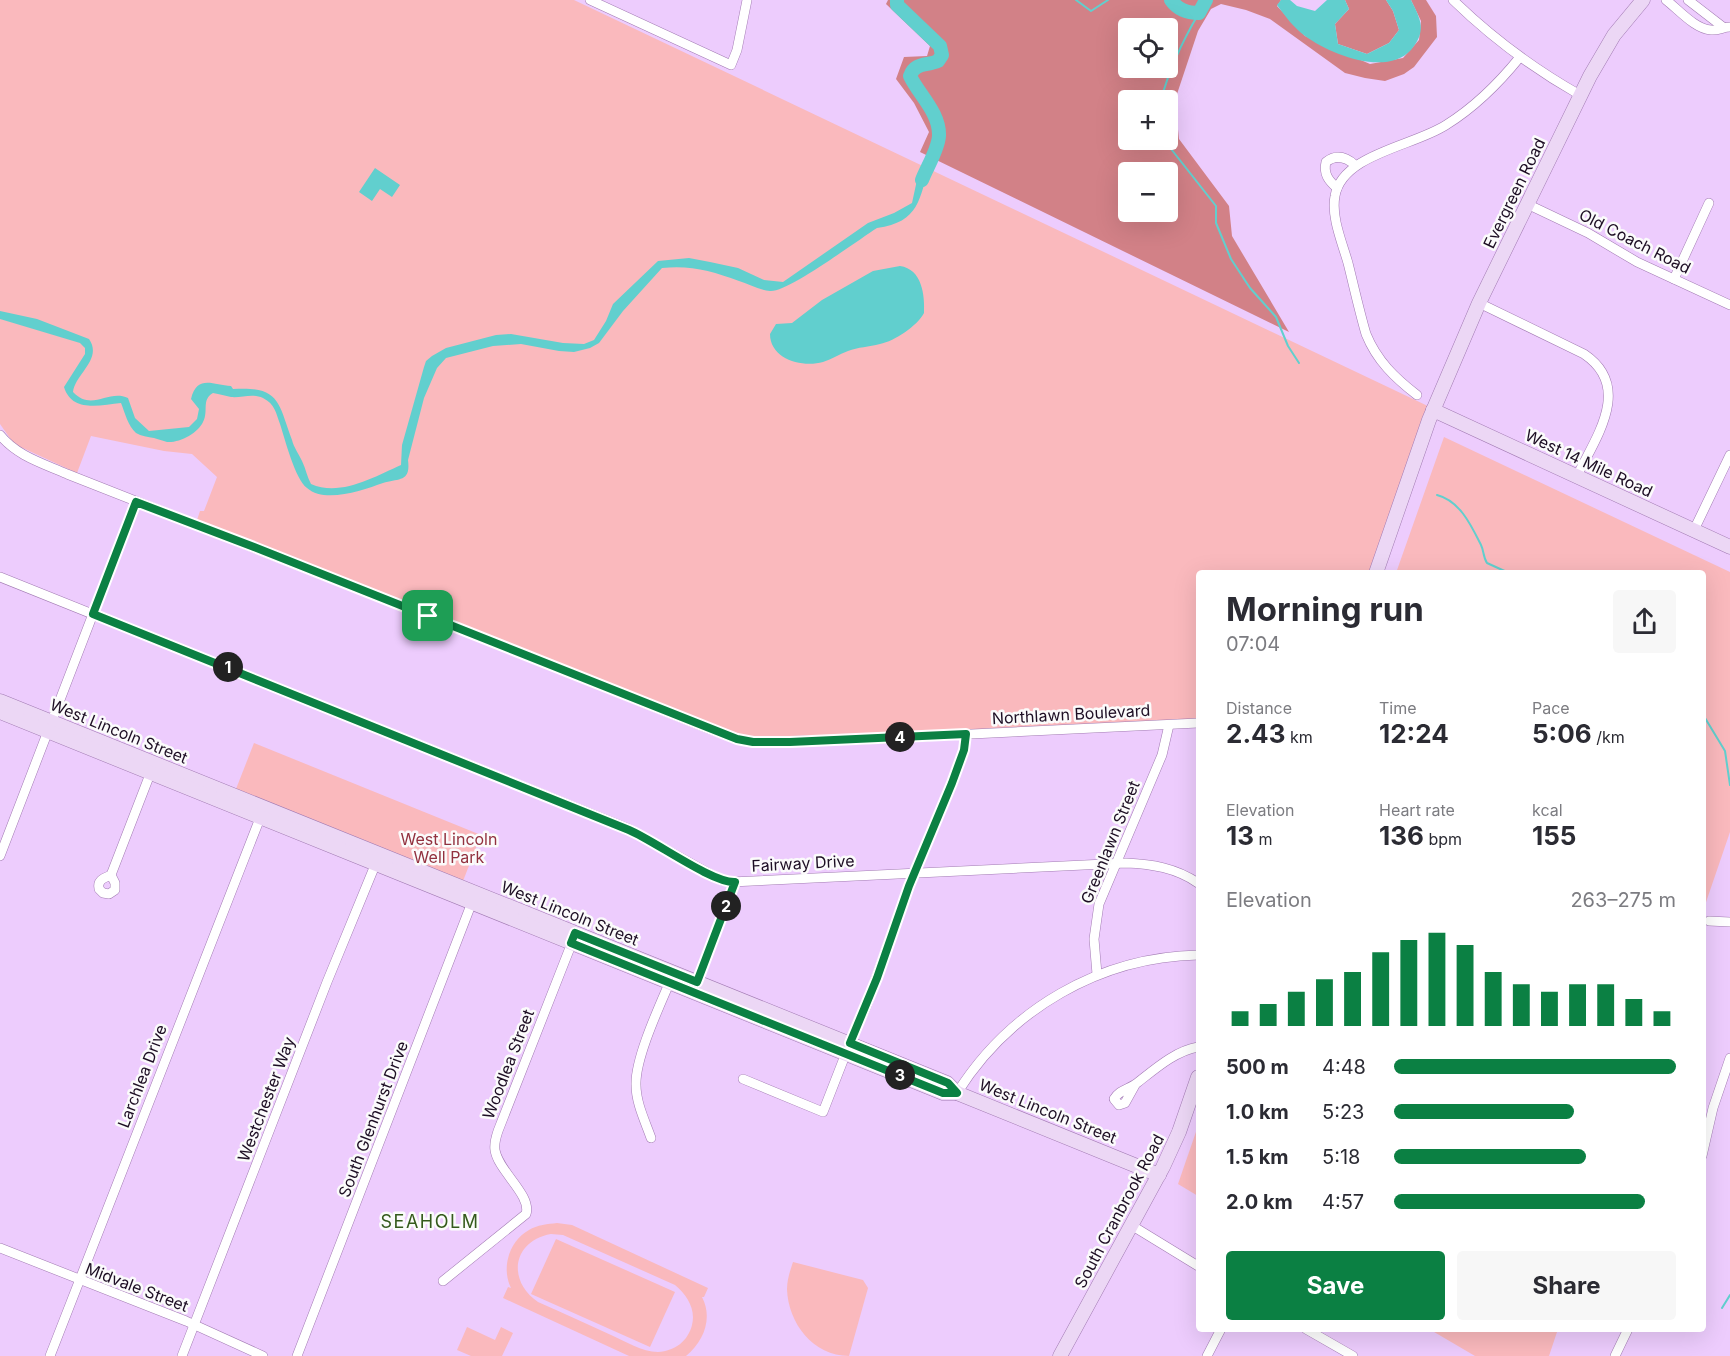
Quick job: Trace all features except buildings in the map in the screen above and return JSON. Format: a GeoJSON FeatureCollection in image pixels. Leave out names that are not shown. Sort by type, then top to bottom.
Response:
{"type":"FeatureCollection","features":[{"type":"Feature","properties":{"kind":"street"},"geometry":{"type":"LineString","coordinates":[[590,0],[731,65],[737,50],[747,0]]}},
{"type":"Feature","properties":{"kind":"street"},"geometry":{"type":"LineString","coordinates":[[1453,0],[1489,33],[1520,57],[1580,95]]}},
{"type":"Feature","properties":{"kind":"street","name":"Evergreen Road"},"geometry":{"type":"LineString","coordinates":[[1433,410],[1479,303],[1580,95],[1614,34],[1643,0]]}},
{"type":"Feature","properties":{"kind":"street"},"geometry":{"type":"LineString","coordinates":[[1666,0],[1701,27],[1716,30],[1726,27]]}},
{"type":"Feature","properties":{"kind":"street"},"geometry":{"type":"LineString","coordinates":[[1688,0],[1726,27]]}},
{"type":"Feature","properties":{"kind":"street"},"geometry":{"type":"LineString","coordinates":[[1417,395],[1385,368],[1368,341],[1339,229],[1334,200],[1337,188],[1355,165],[1367,158],[1419,140],[1466,112],[1493,88],[1520,57]]}},
{"type":"Feature","properties":{"kind":"street"},"geometry":{"type":"LineString","coordinates":[[1337,188],[1327,178],[1326,162],[1338,157],[1350,160],[1355,165]]}},
{"type":"Feature","properties":{"kind":"street"},"geometry":{"type":"LineString","coordinates":[[1674,279],[1709,203]]}},
{"type":"Feature","properties":{"kind":"street","name":"Old Coach Road"},"geometry":{"type":"LineString","coordinates":[[1527,204],[1588,233],[1637,262],[1730,305]]}},
{"type":"Feature","properties":{"kind":"street"},"geometry":{"type":"LineString","coordinates":[[1479,303],[1591,358],[1601,370],[1607,383],[1609,405],[1577,476]]}},
{"type":"Feature","properties":{"kind":"street"},"geometry":{"type":"LineString","coordinates":[[1377,570],[1433,410]]}},
{"type":"Feature","properties":{"kind":"street","name":"West 14 Mile Road"},"geometry":{"type":"LineString","coordinates":[[1433,410],[1730,547]]}},
{"type":"Feature","properties":{"kind":"street","name":"Northlawn Boulevard"},"geometry":{"type":"LineString","coordinates":[[0,435],[21,454],[136,502],[737,739],[753,742],[790,742],[1196,723]]}},
{"type":"Feature","properties":{"kind":"street"},"geometry":{"type":"LineString","coordinates":[[1694,530],[1730,454]]}},
{"type":"Feature","properties":{"kind":"street"},"geometry":{"type":"LineString","coordinates":[[0,856],[136,502]]}},
{"type":"Feature","properties":{"kind":"street","name":"Fairway Drive"},"geometry":{"type":"LineString","coordinates":[[0,576],[629,830],[653,841],[715,878],[735,882],[1115,863],[1166,867],[1196,882]]}},
{"type":"Feature","properties":{"kind":"street","name":"West Lincoln Street"},"geometry":{"type":"LineString","coordinates":[[0,701],[50,726],[573,938],[848,1048],[948,1083],[957,1093],[1159,1175]]}},
{"type":"Feature","properties":{"kind":"street","name":"West Lincoln Street"},"geometry":{"type":"LineString","coordinates":[[0,712],[50,726]]}},
{"type":"Feature","properties":{"kind":"street","name":"Greenlawn Street"},"geometry":{"type":"LineString","coordinates":[[1097,974],[1094,948],[1097,913],[1102,893],[1162,756],[1169,725]]}},
{"type":"Feature","properties":{"kind":"street"},"geometry":{"type":"LineString","coordinates":[[743,1079],[823,1112],[870,997],[915,873],[958,767],[966,734]]}},
{"type":"Feature","properties":{"kind":"street"},"geometry":{"type":"LineString","coordinates":[[111,874],[152,768]]}},
{"type":"Feature","properties":{"kind":"street","name":"Larchlea Drive"},"geometry":{"type":"LineString","coordinates":[[50,1356],[263,812]]}},
{"type":"Feature","properties":{"kind":"street","name":"Westchester Way"},"geometry":{"type":"LineString","coordinates":[[182,1356],[377,859]]}},
{"type":"Feature","properties":{"kind":"street"},"geometry":{"type":"LineString","coordinates":[[695,987],[735,882]]}},
{"type":"Feature","properties":{"kind":"street","name":"South Glenhurst Drive"},"geometry":{"type":"LineString","coordinates":[[297,1356],[474,897]]}},
{"type":"Feature","properties":{"kind":"street"},"geometry":{"type":"LineString","coordinates":[[1709,921],[1730,922]]}},
{"type":"Feature","properties":{"kind":"street","name":"Woodlea Street"},"geometry":{"type":"LineString","coordinates":[[443,1281],[477,1252],[524,1218],[528,1209],[498,1159],[495,1141],[573,938]]}},
{"type":"Feature","properties":{"kind":"street"},"geometry":{"type":"LineString","coordinates":[[957,1093],[991,1050],[1024,1017],[1062,992],[1097,974],[1127,965],[1162,958],[1196,955]]}},
{"type":"Feature","properties":{"kind":"street"},"geometry":{"type":"LineString","coordinates":[[651,1138],[636,1092],[636,1075],[641,1055],[671,977]]}},
{"type":"Feature","properties":{"kind":"street"},"geometry":{"type":"LineString","coordinates":[[1135,1085],[1165,1062],[1196,1048]]}},
{"type":"Feature","properties":{"kind":"street"},"geometry":{"type":"LineString","coordinates":[[1706,1139],[1715,1100],[1730,1058]]}},
{"type":"Feature","properties":{"kind":"street","name":"South Cranbrook Road"},"geometry":{"type":"LineString","coordinates":[[1060,1356],[1159,1175],[1179,1132],[1196,1083]]}},
{"type":"Feature","properties":{"kind":"street"},"geometry":{"type":"LineString","coordinates":[[1131,1225],[1196,1265]]}},
{"type":"Feature","properties":{"kind":"street","name":"Midvale Street"},"geometry":{"type":"LineString","coordinates":[[0,1248],[195,1325],[263,1356]]}},
{"type":"Feature","properties":{"kind":"street"},"geometry":{"type":"LineString","coordinates":[[1208,1356],[1220,1332]]}},
{"type":"Feature","properties":{"kind":"street"},"geometry":{"type":"LineString","coordinates":[[1311,1332],[1353,1356]]}},
{"type":"Feature","properties":{"kind":"street"},"geometry":{"type":"LineString","coordinates":[[1615,1356],[1627,1332]]}},
{"type":"Feature","properties":{"kind":"green space"},"geometry":{"type":"Polygon","coordinates":[[[0,0],[574,0],[1432,408],[1374,570],[1196,570],[1196,724],[748,745],[260,552],[197,520],[200,511],[204,511],[217,477],[192,454],[164,451],[91,436],[77,473],[14,444],[0,424],[0,0]]]}},
{"type":"Feature","properties":{"kind":"green space"},"geometry":{"type":"Polygon","coordinates":[[[1444,437],[1730,572],[1730,832],[1706,902],[1706,570],[1397,570],[1444,437]]]}},
{"type":"Feature","properties":{"kind":"green space","name":"West Lincoln Well Park"},"geometry":{"type":"Polygon","coordinates":[[[254,743],[481,835],[463,881],[236,789],[254,743]]]}},
{"type":"Feature","properties":{"kind":"green space"},"geometry":{"type":"Polygon","coordinates":[[[1196,1132],[1196,1195],[1178,1184],[1196,1132]]]}},
{"type":"Feature","properties":{"kind":"green space"},"geometry":{"type":"Polygon","coordinates":[[[557,1223],[572,1225],[708,1288],[702,1297],[707,1313],[705,1329],[692,1350],[686,1356],[629,1356],[503,1298],[508,1287],[511,1288],[507,1264],[516,1241],[532,1228],[557,1223]],[[551,1234],[538,1238],[528,1245],[518,1263],[521,1284],[538,1302],[646,1350],[664,1351],[684,1340],[692,1325],[693,1313],[687,1298],[675,1285],[563,1235],[551,1234]]]}},
{"type":"Feature","properties":{"kind":"green space"},"geometry":{"type":"Polygon","coordinates":[[[556,1239],[675,1292],[650,1347],[531,1294],[556,1239]]]}},
{"type":"Feature","properties":{"kind":"green space"},"geometry":{"type":"Polygon","coordinates":[[[793,1262],[863,1280],[868,1288],[849,1356],[836,1355],[814,1344],[798,1325],[788,1302],[788,1279],[793,1262]]]}},
{"type":"Feature","properties":{"kind":"green space"},"geometry":{"type":"Polygon","coordinates":[[[467,1327],[495,1340],[501,1327],[513,1333],[502,1356],[471,1356],[457,1350],[467,1327]]]}},
{"type":"Feature","properties":{"kind":"green space"},"geometry":{"type":"Polygon","coordinates":[[[1434,1332],[1557,1332],[1549,1356],[1475,1356],[1434,1332]]]}},
{"type":"Feature","properties":{"kind":"shaded area"},"geometry":{"type":"Polygon","coordinates":[[[888,0],[1281,0],[1277,6],[1305,36],[1370,64],[1403,58],[1419,40],[1421,21],[1411,0],[1426,0],[1436,16],[1437,37],[1414,67],[1404,74],[1385,81],[1365,78],[1345,73],[1270,19],[1221,4],[1211,9],[1198,31],[1178,91],[1118,90],[1118,150],[1178,150],[1178,129],[1179,139],[1229,206],[1232,236],[1289,332],[920,152],[929,132],[914,103],[896,79],[904,57],[927,56],[930,46],[886,4],[888,0]]]}},
{"type":"Feature","properties":{"kind":"shaded area"},"geometry":{"type":"Polygon","coordinates":[[[1281,0],[1290,0],[1297,6],[1315,11],[1327,0],[1345,0],[1349,9],[1335,24],[1338,44],[1367,54],[1389,43],[1399,30],[1393,11],[1386,0],[1411,0],[1420,20],[1421,31],[1411,50],[1400,58],[1387,62],[1358,60],[1329,50],[1305,36],[1293,26],[1277,5],[1281,0]]]}},
{"type":"Feature","properties":{"kind":"shaded area"},"geometry":{"type":"Polygon","coordinates":[[[1345,0],[1386,0],[1393,11],[1399,30],[1389,43],[1367,54],[1338,44],[1335,24],[1349,9],[1345,0]]]}},
{"type":"Feature","properties":{"kind":"shaded area"},"geometry":{"type":"Polygon","coordinates":[[[927,162],[930,164],[920,198],[910,214],[891,225],[877,228],[823,265],[779,289],[770,291],[701,270],[682,267],[662,268],[623,311],[599,343],[590,348],[574,352],[521,344],[493,346],[446,358],[437,368],[424,398],[405,476],[398,480],[344,494],[324,495],[307,488],[298,476],[274,409],[263,398],[231,397],[213,393],[207,399],[201,426],[188,436],[167,442],[142,436],[131,427],[121,403],[88,406],[73,401],[68,395],[64,387],[85,354],[85,348],[80,343],[0,319],[0,311],[37,319],[89,339],[93,353],[91,360],[73,392],[87,400],[114,396],[128,398],[135,418],[149,431],[189,427],[197,419],[199,409],[191,399],[197,386],[202,384],[212,383],[231,386],[233,389],[260,390],[269,394],[280,406],[311,484],[322,487],[345,487],[368,480],[401,465],[402,445],[426,361],[446,348],[496,335],[511,334],[563,343],[584,344],[594,340],[613,304],[658,261],[689,258],[738,268],[764,280],[783,282],[868,223],[912,203],[917,180],[927,162]]]}},
{"type":"Feature","properties":{"kind":"shaded area"},"geometry":{"type":"Polygon","coordinates":[[[375,168],[400,185],[392,197],[380,189],[372,201],[359,192],[375,168]]]}},
{"type":"Feature","properties":{"kind":"shaded area"},"geometry":{"type":"Polygon","coordinates":[[[900,266],[907,268],[918,277],[924,298],[924,313],[905,332],[892,340],[852,350],[815,364],[789,360],[775,350],[770,334],[776,324],[792,323],[822,300],[873,271],[900,266]]]}},
{"type":"Feature","properties":{"kind":"waterway"},"geometry":{"type":"LineString","coordinates":[[897,0],[897,5],[940,46],[942,55],[938,61],[915,68],[910,76],[933,112],[939,136],[937,147],[922,180]]}},
{"type":"Feature","properties":{"kind":"waterway"},"geometry":{"type":"LineString","coordinates":[[1076,0],[1091,11],[1108,0]]}},
{"type":"Feature","properties":{"kind":"waterway"},"geometry":{"type":"LineString","coordinates":[[1171,0],[1183,10],[1199,13],[1206,0]]}},
{"type":"Feature","properties":{"kind":"waterway"},"geometry":{"type":"LineString","coordinates":[[1164,90],[1177,55],[1199,13]]}},
{"type":"Feature","properties":{"kind":"waterway"},"geometry":{"type":"LineString","coordinates":[[1172,150],[1216,206],[1216,223],[1231,259],[1250,288],[1276,317],[1288,346],[1299,363]]}},
{"type":"Feature","properties":{"kind":"waterway"},"geometry":{"type":"LineString","coordinates":[[1437,495],[1458,508],[1481,545],[1487,563],[1502,570]]}},
{"type":"Feature","properties":{"kind":"waterway"},"geometry":{"type":"LineString","coordinates":[[1706,720],[1725,751],[1730,785]]}},
{"type":"Feature","properties":{"kind":"waterway"},"geometry":{"type":"LineString","coordinates":[[1722,1308],[1730,1295]]}},
{"type":"Feature","properties":{"kind":"district","name":"SEAHOLM"},"geometry":{"type":"Point","coordinates":[430,1222]}},
{"type":"Feature","properties":{"kind":"route"},"geometry":{"type":"LineString","coordinates":[[136,502],[428,616],[745,742],[966,734],[964,750],[952,783],[909,886],[877,978],[850,1043],[948,1083],[957,1093],[943,1093],[571,943],[575,933],[697,982],[735,882],[715,878],[653,841],[556,799],[93,614],[136,502]]}}]}
